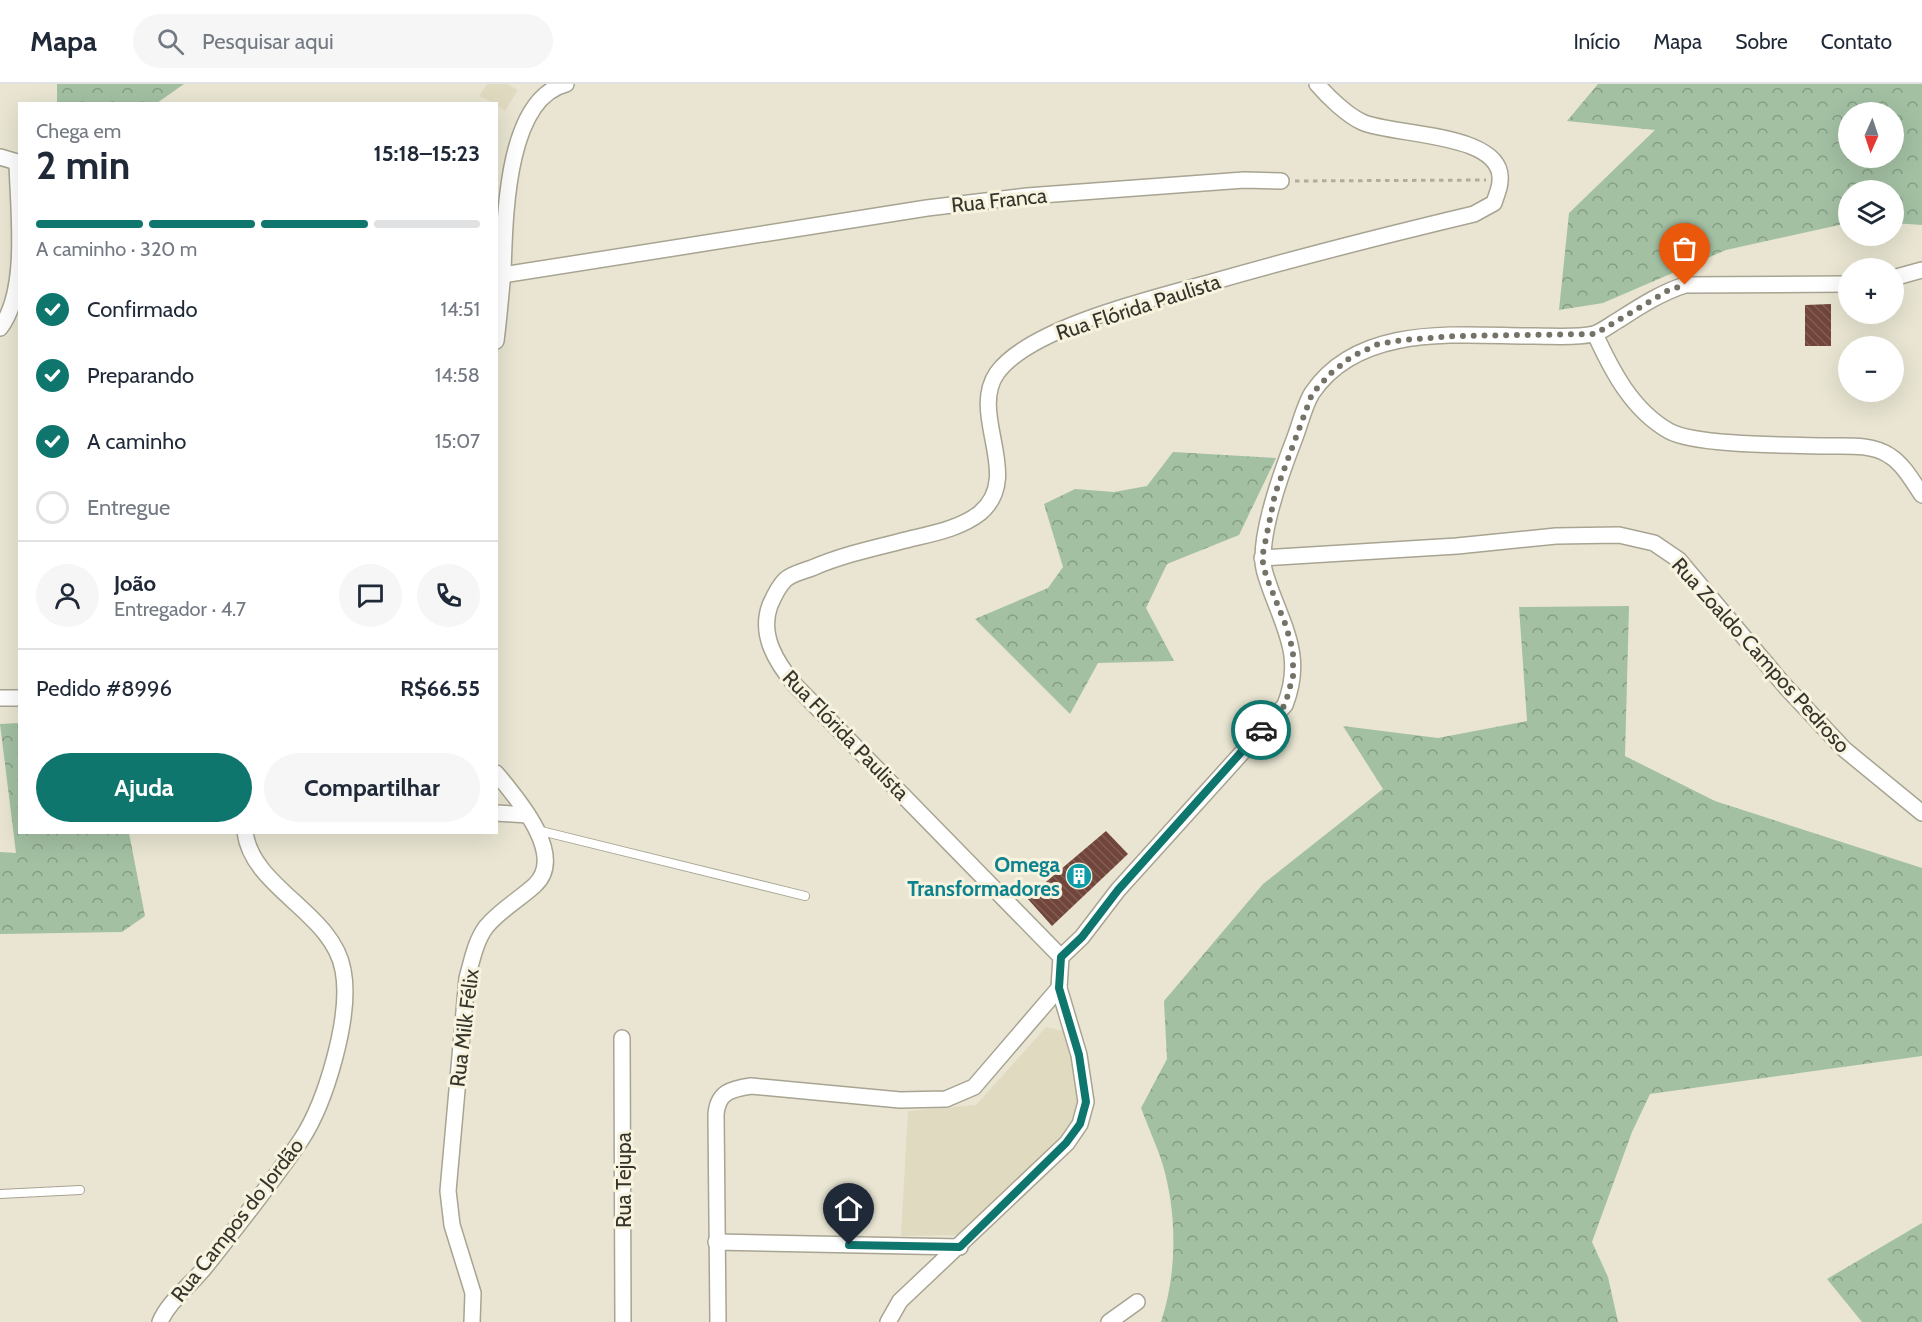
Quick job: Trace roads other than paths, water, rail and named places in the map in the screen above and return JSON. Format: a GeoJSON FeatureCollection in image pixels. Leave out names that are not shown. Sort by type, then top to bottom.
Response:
{"type":"FeatureCollection","features":[{"type":"Feature","properties":{"kind":"street"},"geometry":{"type":"LineString","coordinates":[[498,318],[512,161],[532,111],[545,97],[566,84]]}},
{"type":"Feature","properties":{"kind":"street","name":"Rua Flórida Paulista"},"geometry":{"type":"LineString","coordinates":[[1061,957],[780,667],[766,630],[768,612],[774,594],[786,578],[823,563],[954,527],[980,513],[993,495],[998,466],[988,415],[989,391],[997,373],[1008,361],[1034,344],[1077,324],[1171,294],[1328,249],[1474,214],[1494,203],[1500,181],[1499,169],[1478,149],[1457,141],[1361,122],[1317,84]]}},
{"type":"Feature","properties":{"kind":"street"},"geometry":{"type":"LineString","coordinates":[[0,157],[18,162],[18,281],[10,314],[0,328]]}},
{"type":"Feature","properties":{"kind":"street","name":"Rua Franca"},"geometry":{"type":"LineString","coordinates":[[502,275],[927,208],[1027,196],[1244,180],[1281,181]]}},
{"type":"Feature","properties":{"kind":"street"},"geometry":{"type":"LineString","coordinates":[[1904,275],[1922,270]]}},
{"type":"Feature","properties":{"kind":"street"},"geometry":{"type":"LineString","coordinates":[[888,1322],[900,1301],[960,1247],[1066,1143],[1080,1124],[1086,1102],[1084,1082],[1066,1007],[1059,988],[1061,957],[1082,937],[1118,890],[1285,705],[1293,676],[1293,651],[1262,558],[1275,494],[1312,394],[1331,373],[1351,357],[1378,344],[1404,340],[1455,336],[1595,334],[1669,290],[1685,285],[1838,284]]}},
{"type":"Feature","properties":{"kind":"street"},"geometry":{"type":"LineString","coordinates":[[1595,334],[1620,383],[1652,419],[1670,431],[1686,437],[1725,441],[1856,447],[1882,451],[1901,465],[1922,495]]}},
{"type":"Feature","properties":{"kind":"street","name":"Rua Zoaldo Campos Pedroso"},"geometry":{"type":"LineString","coordinates":[[1262,558],[1556,536],[1619,535],[1654,543],[1679,560],[1785,686],[1844,749],[1922,813]]}},
{"type":"Feature","properties":{"kind":"street"},"geometry":{"type":"LineString","coordinates":[[0,698],[18,698]]}},
{"type":"Feature","properties":{"kind":"street","name":"Rua Milk Félix"},"geometry":{"type":"LineString","coordinates":[[472,1322],[473,1293],[452,1225],[448,1191],[464,999],[476,946],[487,927],[536,884],[543,873],[544,850],[537,830],[498,776]]}},
{"type":"Feature","properties":{"kind":"street"},"geometry":{"type":"LineString","coordinates":[[498,813],[528,815]]}},
{"type":"Feature","properties":{"kind":"street","name":"Rua Campos do Jordão"},"geometry":{"type":"LineString","coordinates":[[159,1322],[238,1225],[303,1137],[331,1071],[341,1031],[345,985],[343,967],[319,926],[307,912],[281,890],[254,858],[246,834]]}},
{"type":"Feature","properties":{"kind":"street"},"geometry":{"type":"LineString","coordinates":[[718,1322],[716,1114],[717,1103],[722,1095],[732,1089],[751,1086],[900,1100],[946,1099],[974,1087],[1059,988]]}},
{"type":"Feature","properties":{"kind":"street","name":"Rua Tejupa"},"geometry":{"type":"LineString","coordinates":[[622,1038],[623,1322]]}},
{"type":"Feature","properties":{"kind":"street"},"geometry":{"type":"LineString","coordinates":[[716,1242],[960,1247]]}},
{"type":"Feature","properties":{"kind":"street"},"geometry":{"type":"LineString","coordinates":[[1109,1322],[1137,1302]]}},
{"type":"Feature","properties":{"kind":"lane"},"geometry":{"type":"LineString","coordinates":[[537,830],[805,896]]}},
{"type":"Feature","properties":{"kind":"lane"},"geometry":{"type":"LineString","coordinates":[[0,1194],[80,1190]]}},
{"type":"Feature","properties":{"kind":"place","name":"Omega Transformadores"},"geometry":{"type":"Point","coordinates":[1079,876]}}]}
